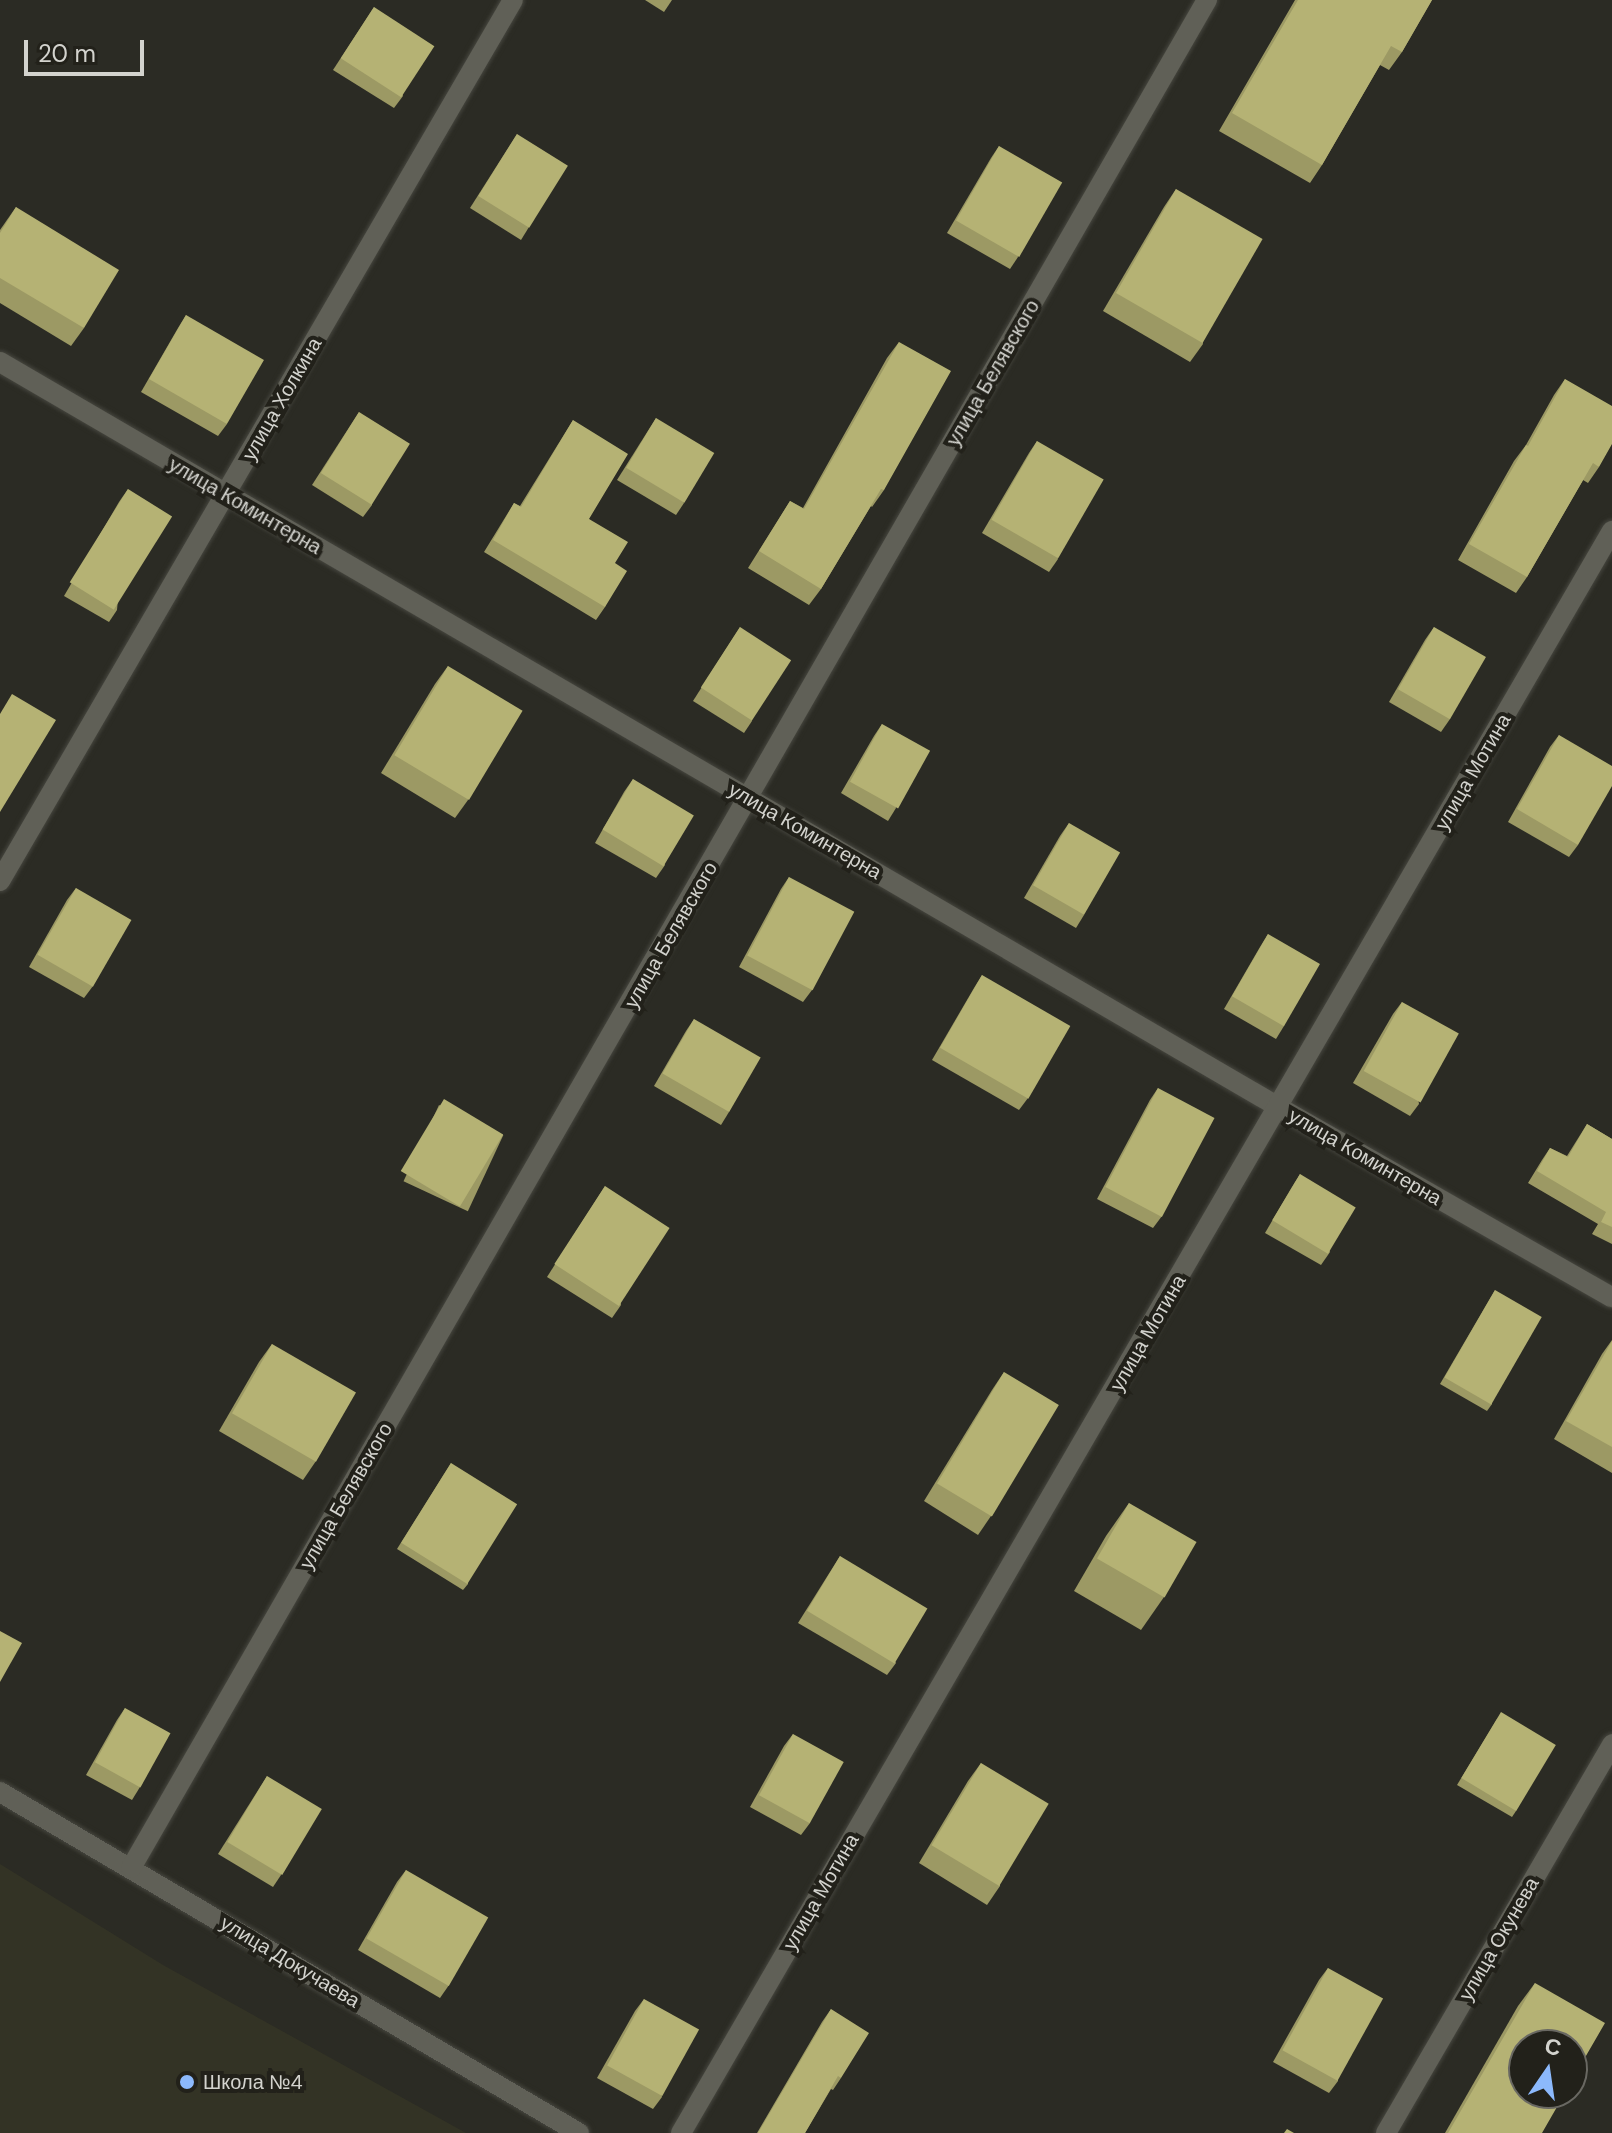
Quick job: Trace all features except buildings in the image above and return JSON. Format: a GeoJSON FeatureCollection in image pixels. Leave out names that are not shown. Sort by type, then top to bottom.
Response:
{"type":"FeatureCollection","features":[{"type":"Feature","properties":{"kind":"street","name":"улица Холкина"},"geometry":{"type":"LineString","coordinates":[[0,881],[513,0]]}},
{"type":"Feature","properties":{"kind":"street","name":"улица Белявского"},"geometry":{"type":"LineString","coordinates":[[131,1868],[750,799],[1207,0]]}},
{"type":"Feature","properties":{"kind":"street","name":"улица Коминтерна"},"geometry":{"type":"LineString","coordinates":[[0,362],[1280,1108],[1612,1297]]}},
{"type":"Feature","properties":{"kind":"street","name":"улица Мотина"},"geometry":{"type":"LineString","coordinates":[[681,2133],[1280,1108],[1612,531]]}},
{"type":"Feature","properties":{"kind":"street","name":"улица Окунева"},"geometry":{"type":"LineString","coordinates":[[1386,2133],[1612,1744]]}},
{"type":"Feature","properties":{"kind":"street","name":"улица Докучаева"},"geometry":{"type":"LineString","coordinates":[[0,1792],[579,2133]]}},
{"type":"Feature","properties":{"kind":"shaded area","name":"Школа №4"},"geometry":{"type":"Polygon","coordinates":[[[0,1864],[163,1965],[466,2133],[0,2133],[0,1864]]]}},
{"type":"Feature","properties":{"kind":"place","name":"Школа №4"},"geometry":{"type":"Point","coordinates":[187,2082]}}]}
